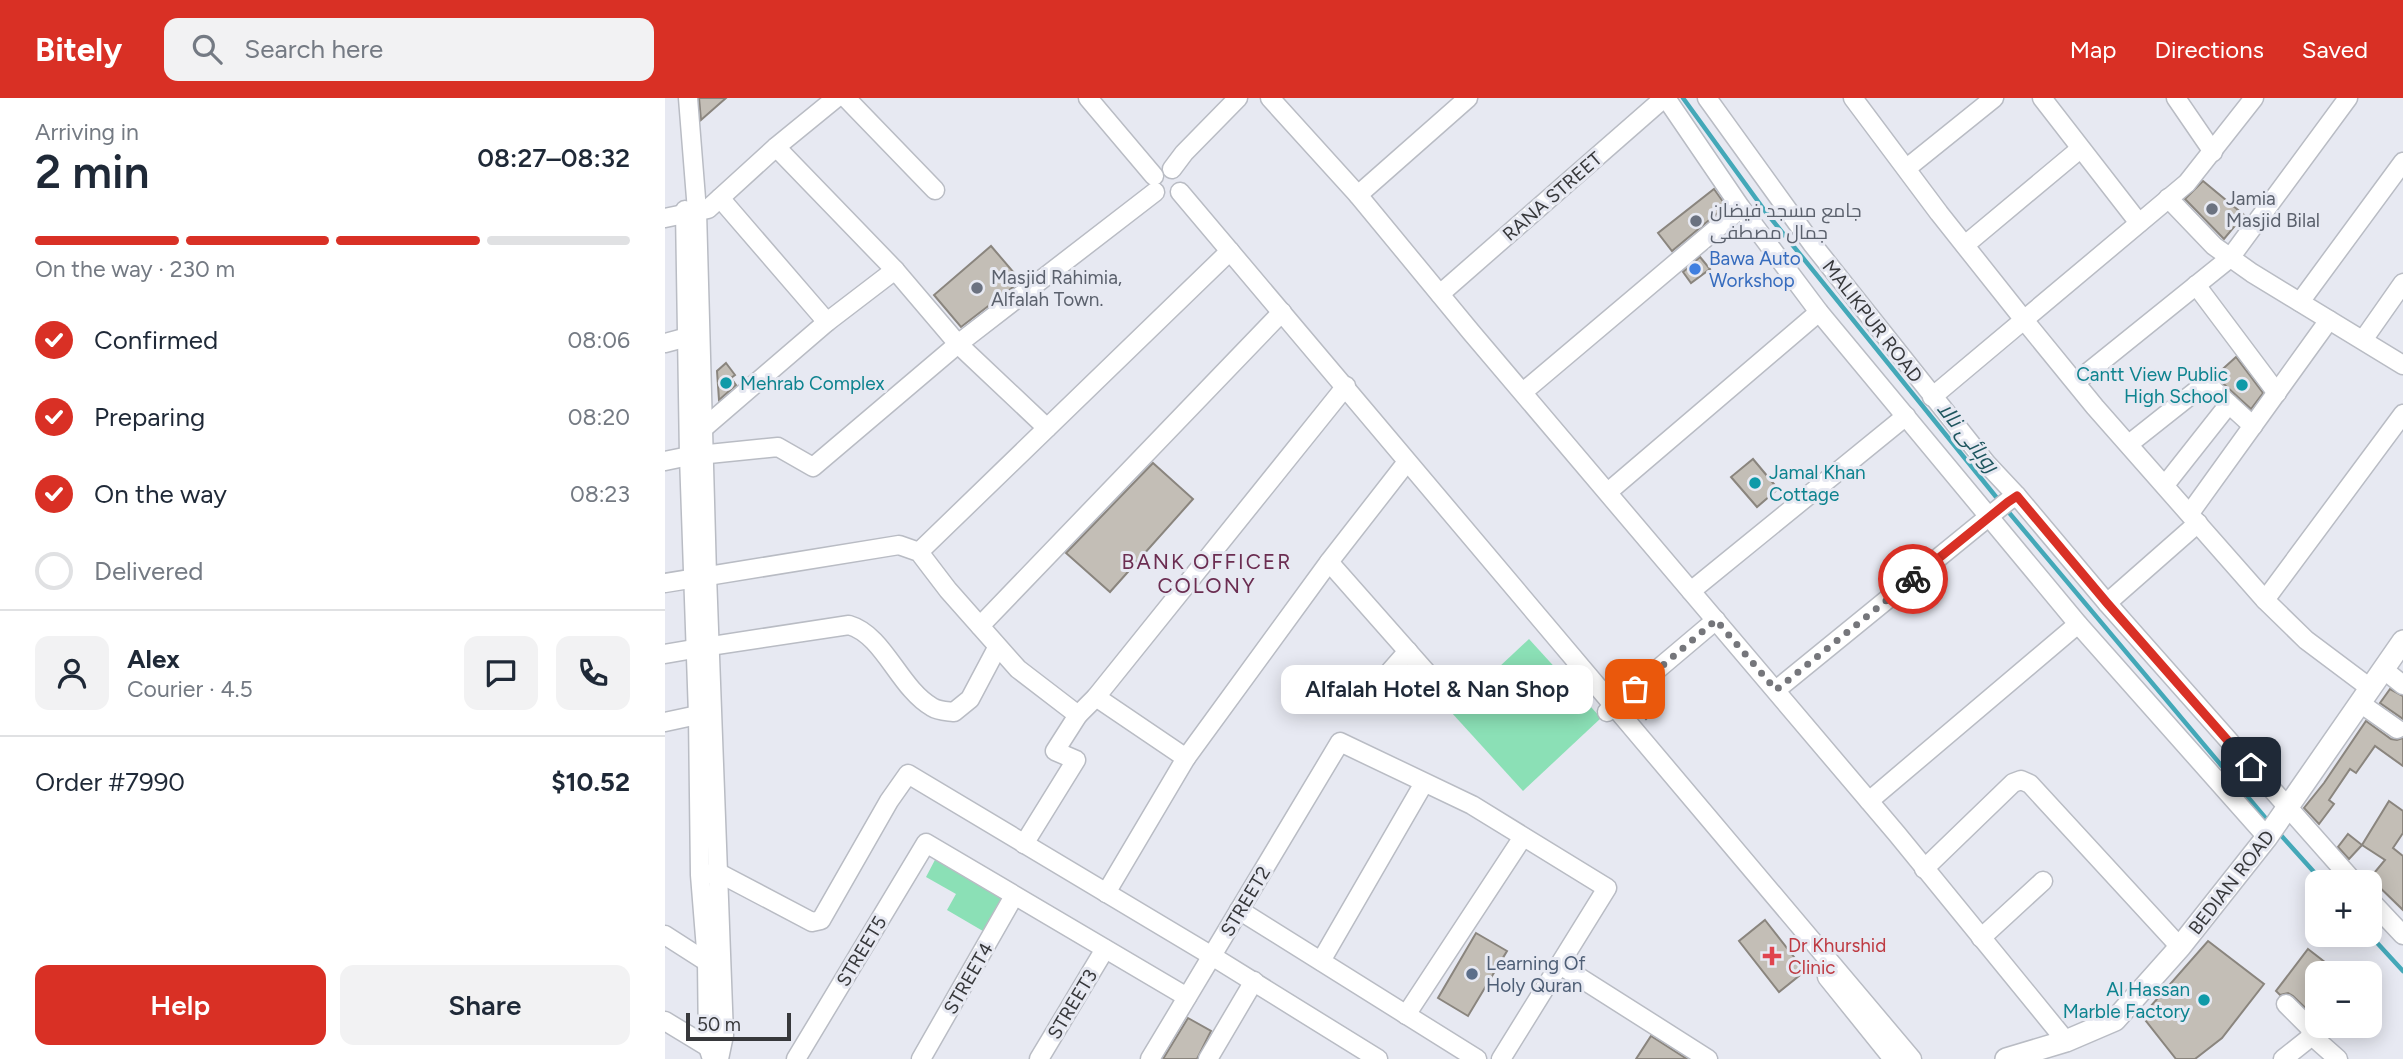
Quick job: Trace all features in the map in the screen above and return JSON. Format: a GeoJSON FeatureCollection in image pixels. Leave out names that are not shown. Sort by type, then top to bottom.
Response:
{"type":"FeatureCollection","features":[{"type":"Feature","properties":{"kind":"main road","name":"BEDIAN ROAD"},"geometry":{"type":"LineString","coordinates":[[2006,1059],[2033,1055],[2115,1020],[2180,947],[2277,823],[2403,641]]}},
{"type":"Feature","properties":{"kind":"street"},"geometry":{"type":"LineString","coordinates":[[676,98],[692,212]]}},
{"type":"Feature","properties":{"kind":"street"},"geometry":{"type":"LineString","coordinates":[[688,98],[696,455],[706,713],[708,874],[714,962],[713,1055]]}},
{"type":"Feature","properties":{"kind":"street"},"geometry":{"type":"LineString","coordinates":[[665,218],[708,209],[776,147],[836,98]]}},
{"type":"Feature","properties":{"kind":"street"},"geometry":{"type":"LineString","coordinates":[[846,98],[935,190]]}},
{"type":"Feature","properties":{"kind":"street"},"geometry":{"type":"LineString","coordinates":[[1088,98],[1161,177],[1182,178],[1177,194]]}},
{"type":"Feature","properties":{"kind":"street"},"geometry":{"type":"LineString","coordinates":[[1102,98],[1161,177],[1164,198],[1177,194]]}},
{"type":"Feature","properties":{"kind":"street"},"geometry":{"type":"LineString","coordinates":[[665,461],[696,455],[778,447],[813,467],[1161,177],[1238,98]]}},
{"type":"Feature","properties":{"kind":"street"},"geometry":{"type":"LineString","coordinates":[[1270,98],[1358,195],[1869,800],[2066,1041]]}},
{"type":"Feature","properties":{"kind":"street"},"geometry":{"type":"LineString","coordinates":[[1358,195],[1468,98]]}},
{"type":"Feature","properties":{"kind":"street"},"geometry":{"type":"LineString","coordinates":[[1665,98],[1741,208],[1819,312],[1906,416],[2003,506],[2078,624],[2277,823]]}},
{"type":"Feature","properties":{"kind":"street","name":"RANA STREET"},"geometry":{"type":"LineString","coordinates":[[1440,294],[1665,98]]}},
{"type":"Feature","properties":{"kind":"street","name":"MALIKPUR ROAD"},"geometry":{"type":"LineString","coordinates":[[1706,98],[1813,245],[1987,464],[2003,506],[2107,603],[2277,823],[2338,870]]}},
{"type":"Feature","properties":{"kind":"street"},"geometry":{"type":"LineString","coordinates":[[1853,98],[2024,320],[2129,444],[2265,600],[2365,695],[2396,729]]}},
{"type":"Feature","properties":{"kind":"street"},"geometry":{"type":"LineString","coordinates":[[1907,168],[1994,98]]}},
{"type":"Feature","properties":{"kind":"street"},"geometry":{"type":"LineString","coordinates":[[2042,98],[2139,222]]}},
{"type":"Feature","properties":{"kind":"street"},"geometry":{"type":"LineString","coordinates":[[2176,98],[2213,152]]}},
{"type":"Feature","properties":{"kind":"street"},"geometry":{"type":"LineString","coordinates":[[1932,397],[2187,183],[2254,98]]}},
{"type":"Feature","properties":{"kind":"street"},"geometry":{"type":"LineString","coordinates":[[2076,382],[2230,258],[2348,98]]}},
{"type":"Feature","properties":{"kind":"street"},"geometry":{"type":"LineString","coordinates":[[776,147],[895,271],[958,344],[1047,428]]}},
{"type":"Feature","properties":{"kind":"street"},"geometry":{"type":"LineString","coordinates":[[1965,245],[2080,149]]}},
{"type":"Feature","properties":{"kind":"street"},"geometry":{"type":"LineString","coordinates":[[2300,302],[2403,162]]}},
{"type":"Feature","properties":{"kind":"street"},"geometry":{"type":"LineString","coordinates":[[1177,194],[1611,709],[1713,836],[1863,1012],[1912,1059]]}},
{"type":"Feature","properties":{"kind":"street"},"geometry":{"type":"LineString","coordinates":[[720,198],[827,322]]}},
{"type":"Feature","properties":{"kind":"street"},"geometry":{"type":"LineString","coordinates":[[2168,198],[2214,246],[2230,258],[2403,365]]}},
{"type":"Feature","properties":{"kind":"street"},"geometry":{"type":"LineString","coordinates":[[1523,392],[1741,208]]}},
{"type":"Feature","properties":{"kind":"street"},"geometry":{"type":"LineString","coordinates":[[919,552],[1227,254]]}},
{"type":"Feature","properties":{"kind":"street"},"geometry":{"type":"LineString","coordinates":[[705,427],[827,322],[895,271]]}},
{"type":"Feature","properties":{"kind":"street"},"geometry":{"type":"LineString","coordinates":[[2363,340],[2403,284]]}},
{"type":"Feature","properties":{"kind":"street"},"geometry":{"type":"LineString","coordinates":[[2196,285],[2277,393]]}},
{"type":"Feature","properties":{"kind":"street"},"geometry":{"type":"LineString","coordinates":[[1608,492],[1819,312]]}},
{"type":"Feature","properties":{"kind":"street"},"geometry":{"type":"LineString","coordinates":[[980,626],[1278,315]]}},
{"type":"Feature","properties":{"kind":"street"},"geometry":{"type":"LineString","coordinates":[[2107,603],[2194,518],[2253,426],[2329,320]]}},
{"type":"Feature","properties":{"kind":"street"},"geometry":{"type":"LineString","coordinates":[[665,343],[694,335]]}},
{"type":"Feature","properties":{"kind":"street"},"geometry":{"type":"LineString","coordinates":[[694,335],[705,427],[696,455]]}},
{"type":"Feature","properties":{"kind":"street"},"geometry":{"type":"LineString","coordinates":[[2129,444],[2206,383],[2253,426]]}},
{"type":"Feature","properties":{"kind":"street"},"geometry":{"type":"LineString","coordinates":[[1343,390],[1403,467],[1611,709]]}},
{"type":"Feature","properties":{"kind":"street"},"geometry":{"type":"LineString","coordinates":[[1024,844],[1076,760],[1055,751],[1078,715],[1096,697],[1343,390]]}},
{"type":"Feature","properties":{"kind":"street"},"geometry":{"type":"LineString","coordinates":[[2165,485],[2229,404]]}},
{"type":"Feature","properties":{"kind":"street"},"geometry":{"type":"LineString","coordinates":[[2265,600],[2403,414]]}},
{"type":"Feature","properties":{"kind":"street"},"geometry":{"type":"LineString","coordinates":[[1691,591],[1906,416]]}},
{"type":"Feature","properties":{"kind":"street"},"geometry":{"type":"LineString","coordinates":[[1106,892],[1186,758],[1329,562],[1403,467]]}},
{"type":"Feature","properties":{"kind":"street"},"geometry":{"type":"LineString","coordinates":[[1776,690],[2003,506]]}},
{"type":"Feature","properties":{"kind":"street"},"geometry":{"type":"LineString","coordinates":[[665,583],[899,545],[919,552],[997,648],[1018,669],[1078,715]]}},
{"type":"Feature","properties":{"kind":"street"},"geometry":{"type":"LineString","coordinates":[[1329,562],[1450,699]]}},
{"type":"Feature","properties":{"kind":"street"},"geometry":{"type":"LineString","coordinates":[[1611,709],[1716,620]]}},
{"type":"Feature","properties":{"kind":"street"},"geometry":{"type":"LineString","coordinates":[[1869,800],[2078,624]]}},
{"type":"Feature","properties":{"kind":"street"},"geometry":{"type":"LineString","coordinates":[[665,654],[849,625],[870,638],[907,686],[933,708],[954,712],[970,699],[997,648]]}},
{"type":"Feature","properties":{"kind":"street"},"geometry":{"type":"LineString","coordinates":[[1365,700],[1408,651]]}},
{"type":"Feature","properties":{"kind":"street"},"geometry":{"type":"LineString","coordinates":[[2383,669],[2403,685]]}},
{"type":"Feature","properties":{"kind":"street"},"geometry":{"type":"LineString","coordinates":[[1096,697],[1186,758]]}},
{"type":"Feature","properties":{"kind":"street"},"geometry":{"type":"LineString","coordinates":[[665,722],[706,713]]}},
{"type":"Feature","properties":{"kind":"street","name":"STREET2"},"geometry":{"type":"LineString","coordinates":[[1150,1059],[1340,742],[1425,783]]}},
{"type":"Feature","properties":{"kind":"street"},"geometry":{"type":"LineString","coordinates":[[708,874],[812,922],[821,920],[889,801],[908,774],[1254,981],[1378,1059]]}},
{"type":"Feature","properties":{"kind":"street"},"geometry":{"type":"LineString","coordinates":[[1924,869],[2013,783],[2021,780],[2030,784],[2180,947]]}},
{"type":"Feature","properties":{"kind":"street"},"geometry":{"type":"LineString","coordinates":[[1321,961],[1425,783],[1472,805],[1607,888],[1501,1059]]}},
{"type":"Feature","properties":{"kind":"street"},"geometry":{"type":"LineString","coordinates":[[1406,1015],[1523,836]]}},
{"type":"Feature","properties":{"kind":"street","name":"STREET5"},"geometry":{"type":"LineString","coordinates":[[796,1059],[926,843],[1014,896]]}},
{"type":"Feature","properties":{"kind":"street"},"geometry":{"type":"LineString","coordinates":[[1981,938],[2043,881]]}},
{"type":"Feature","properties":{"kind":"street"},"geometry":{"type":"LineString","coordinates":[[1014,896],[1187,997]]}},
{"type":"Feature","properties":{"kind":"street","name":"STREET4"},"geometry":{"type":"LineString","coordinates":[[921,1059],[1014,896]]}},
{"type":"Feature","properties":{"kind":"street"},"geometry":{"type":"LineString","coordinates":[[1239,910],[1476,1059]]}},
{"type":"Feature","properties":{"kind":"street"},"geometry":{"type":"LineString","coordinates":[[2382,913],[2403,935]]}},
{"type":"Feature","properties":{"kind":"street"},"geometry":{"type":"LineString","coordinates":[[665,935],[714,962]]}},
{"type":"Feature","properties":{"kind":"street","name":"STREET3"},"geometry":{"type":"LineString","coordinates":[[1039,1059],[1105,949]]}},
{"type":"Feature","properties":{"kind":"street"},"geometry":{"type":"LineString","coordinates":[[1559,965],[1708,1059]]}},
{"type":"Feature","properties":{"kind":"street"},"geometry":{"type":"LineString","coordinates":[[1208,1059],[1254,981]]}},
{"type":"Feature","properties":{"kind":"street"},"geometry":{"type":"LineString","coordinates":[[2285,1004],[2305,1023]]}},
{"type":"Feature","properties":{"kind":"street"},"geometry":{"type":"LineString","coordinates":[[1863,1012],[1893,1059]]}},
{"type":"Feature","properties":{"kind":"street"},"geometry":{"type":"LineString","coordinates":[[665,1021],[713,1055]]}},
{"type":"Feature","properties":{"kind":"street"},"geometry":{"type":"LineString","coordinates":[[2283,1059],[2308,1038]]}},
{"type":"Feature","properties":{"kind":"street"},"geometry":{"type":"LineString","coordinates":[[2315,1038],[2338,1059]]}},
{"type":"Feature","properties":{"kind":"green space"},"geometry":{"type":"Polygon","coordinates":[[[1529,639],[1601,718],[1523,791],[1451,712],[1529,639]]]}},
{"type":"Feature","properties":{"kind":"green space"},"geometry":{"type":"Polygon","coordinates":[[[937,856],[1009,898],[988,934],[947,910],[956,894],[926,877],[937,856]]]}},
{"type":"Feature","properties":{"kind":"building"},"geometry":{"type":"Polygon","coordinates":[[[699,98],[726,98],[701,120],[699,98]]]}},
{"type":"Feature","properties":{"kind":"building","name":"Jamia Masjid Bilal"},"geometry":{"type":"Polygon","coordinates":[[[2203,181],[2244,215],[2224,239],[2185,199],[2203,181]]]}},
{"type":"Feature","properties":{"kind":"building","name":"جامع مسجد فیضان جمال مصطفی"},"geometry":{"type":"Polygon","coordinates":[[[1714,189],[1726,206],[1672,251],[1658,233],[1714,189]]]}},
{"type":"Feature","properties":{"kind":"building","name":"Masjid Rahimia, Alfalah Town."},"geometry":{"type":"Polygon","coordinates":[[[991,246],[1021,281],[961,327],[934,295],[991,246]]]}},
{"type":"Feature","properties":{"kind":"building","name":"Bawa Auto Workshop"},"geometry":{"type":"Polygon","coordinates":[[[1700,257],[1710,269],[1691,283],[1683,272],[1700,257]]]}},
{"type":"Feature","properties":{"kind":"building","name":"Cantt View Public High School"},"geometry":{"type":"Polygon","coordinates":[[[2236,357],[2263,393],[2251,409],[2215,376],[2236,357]]]}},
{"type":"Feature","properties":{"kind":"building","name":"Mehrab Complex"},"geometry":{"type":"Polygon","coordinates":[[[726,363],[735,375],[731,378],[736,385],[719,400],[717,371],[726,363]]]}},
{"type":"Feature","properties":{"kind":"building","name":"Jamal Khan Cottage"},"geometry":{"type":"Polygon","coordinates":[[[1753,459],[1778,489],[1757,507],[1731,477],[1753,459]]]}},
{"type":"Feature","properties":{"kind":"building"},"geometry":{"type":"Polygon","coordinates":[[[1153,463],[1193,499],[1110,592],[1066,553],[1153,463]]]}},
{"type":"Feature","properties":{"kind":"building"},"geometry":{"type":"Polygon","coordinates":[[[2390,689],[2403,696],[2403,719],[2380,703],[2390,689]]]}},
{"type":"Feature","properties":{"kind":"building"},"geometry":{"type":"Polygon","coordinates":[[[1646,694],[1658,708],[1646,719],[1633,705],[1646,694]]]}},
{"type":"Feature","properties":{"kind":"building"},"geometry":{"type":"Polygon","coordinates":[[[2366,721],[2391,739],[2403,738],[2403,766],[2375,746],[2356,773],[2350,769],[2329,800],[2334,804],[2319,824],[2304,808],[2366,721]]]}},
{"type":"Feature","properties":{"kind":"building"},"geometry":{"type":"Polygon","coordinates":[[[2389,801],[2403,811],[2403,833],[2393,848],[2403,856],[2403,910],[2382,890],[2382,870],[2377,870],[2385,860],[2362,845],[2389,801]]]}},
{"type":"Feature","properties":{"kind":"building"},"geometry":{"type":"Polygon","coordinates":[[[2348,834],[2362,845],[2349,859],[2338,847],[2348,834]]]}},
{"type":"Feature","properties":{"kind":"building","name":"Dr Khurshid Clinic"},"geometry":{"type":"Polygon","coordinates":[[[1765,920],[1805,971],[1779,992],[1739,941],[1765,920]]]}},
{"type":"Feature","properties":{"kind":"building","name":"Learning Of Holy Quran"},"geometry":{"type":"Polygon","coordinates":[[[1476,933],[1507,951],[1468,1016],[1438,998],[1476,933]]]}},
{"type":"Feature","properties":{"kind":"building","name":"Al Hassan Marble Factory"},"geometry":{"type":"Polygon","coordinates":[[[2208,941],[2264,984],[2222,1038],[2195,1059],[2176,1059],[2142,1016],[2208,941]]]}},
{"type":"Feature","properties":{"kind":"building"},"geometry":{"type":"Polygon","coordinates":[[[2308,949],[2324,961],[2305,961],[2305,1008],[2288,993],[2280,995],[2276,991],[2308,949]]]}},
{"type":"Feature","properties":{"kind":"building"},"geometry":{"type":"Polygon","coordinates":[[[1188,1018],[1211,1031],[1197,1059],[1163,1059],[1188,1018]]]}},
{"type":"Feature","properties":{"kind":"building"},"geometry":{"type":"Polygon","coordinates":[[[1651,1036],[1687,1059],[1636,1059],[1651,1036]]]}},
{"type":"Feature","properties":{"kind":"waterway","name":"روہائی نالا"},"geometry":{"type":"LineString","coordinates":[[1683,98],[1765,211],[2001,503]]}},
{"type":"Feature","properties":{"kind":"waterway","name":"روہائی نالا"},"geometry":{"type":"LineString","coordinates":[[2006,509],[2268,821]]}},
{"type":"Feature","properties":{"kind":"waterway","name":"روہائی نالا"},"geometry":{"type":"LineString","coordinates":[[2279,833],[2312,870]]}},
{"type":"Feature","properties":{"kind":"waterway","name":"روہائی نالا"},"geometry":{"type":"LineString","coordinates":[[2381,947],[2403,971]]}},
{"type":"Feature","properties":{"kind":"way so far"},"geometry":{"type":"LineString","coordinates":[[1635,689],[1716,620],[1776,690],[1913,579]]}},
{"type":"Feature","properties":{"kind":"place","name":"Jamia Masjid Bilal"},"geometry":{"type":"Point","coordinates":[2212,209]}},
{"type":"Feature","properties":{"kind":"place","name":"جامع مسجد فیضان جمال مصطفی"},"geometry":{"type":"Point","coordinates":[1696,221]}},
{"type":"Feature","properties":{"kind":"place","name":"Bawa Auto Workshop"},"geometry":{"type":"Point","coordinates":[1695,269]}},
{"type":"Feature","properties":{"kind":"place","name":"Masjid Rahimia, Alfalah Town."},"geometry":{"type":"Point","coordinates":[977,288]}},
{"type":"Feature","properties":{"kind":"place","name":"Mehrab Complex"},"geometry":{"type":"Point","coordinates":[726,383]}},
{"type":"Feature","properties":{"kind":"place","name":"Cantt View Public High School"},"geometry":{"type":"Point","coordinates":[2242,385]}},
{"type":"Feature","properties":{"kind":"place","name":"Jamal Khan Cottage"},"geometry":{"type":"Point","coordinates":[1755,483]}},
{"type":"Feature","properties":{"kind":"place","name":"Alfalah Hotel & Nan Shop"},"geometry":{"type":"Point","coordinates":[1635,689]}},
{"type":"Feature","properties":{"kind":"place","name":"Dr Khurshid Clinic"},"geometry":{"type":"Point","coordinates":[1772,956]}},
{"type":"Feature","properties":{"kind":"place","name":"Learning Of Holy Quran"},"geometry":{"type":"Point","coordinates":[1472,974]}},
{"type":"Feature","properties":{"kind":"place","name":"Al Hassan Marble Factory"},"geometry":{"type":"Point","coordinates":[2204,1000]}},
{"type":"Feature","properties":{"kind":"district","name":"BANK OFFICER COLONY"},"geometry":{"type":"Point","coordinates":[1207,574]}},
{"type":"Feature","properties":{"kind":"route"},"geometry":{"type":"LineString","coordinates":[[1913,579],[2017,496],[2251,767]]}}]}
